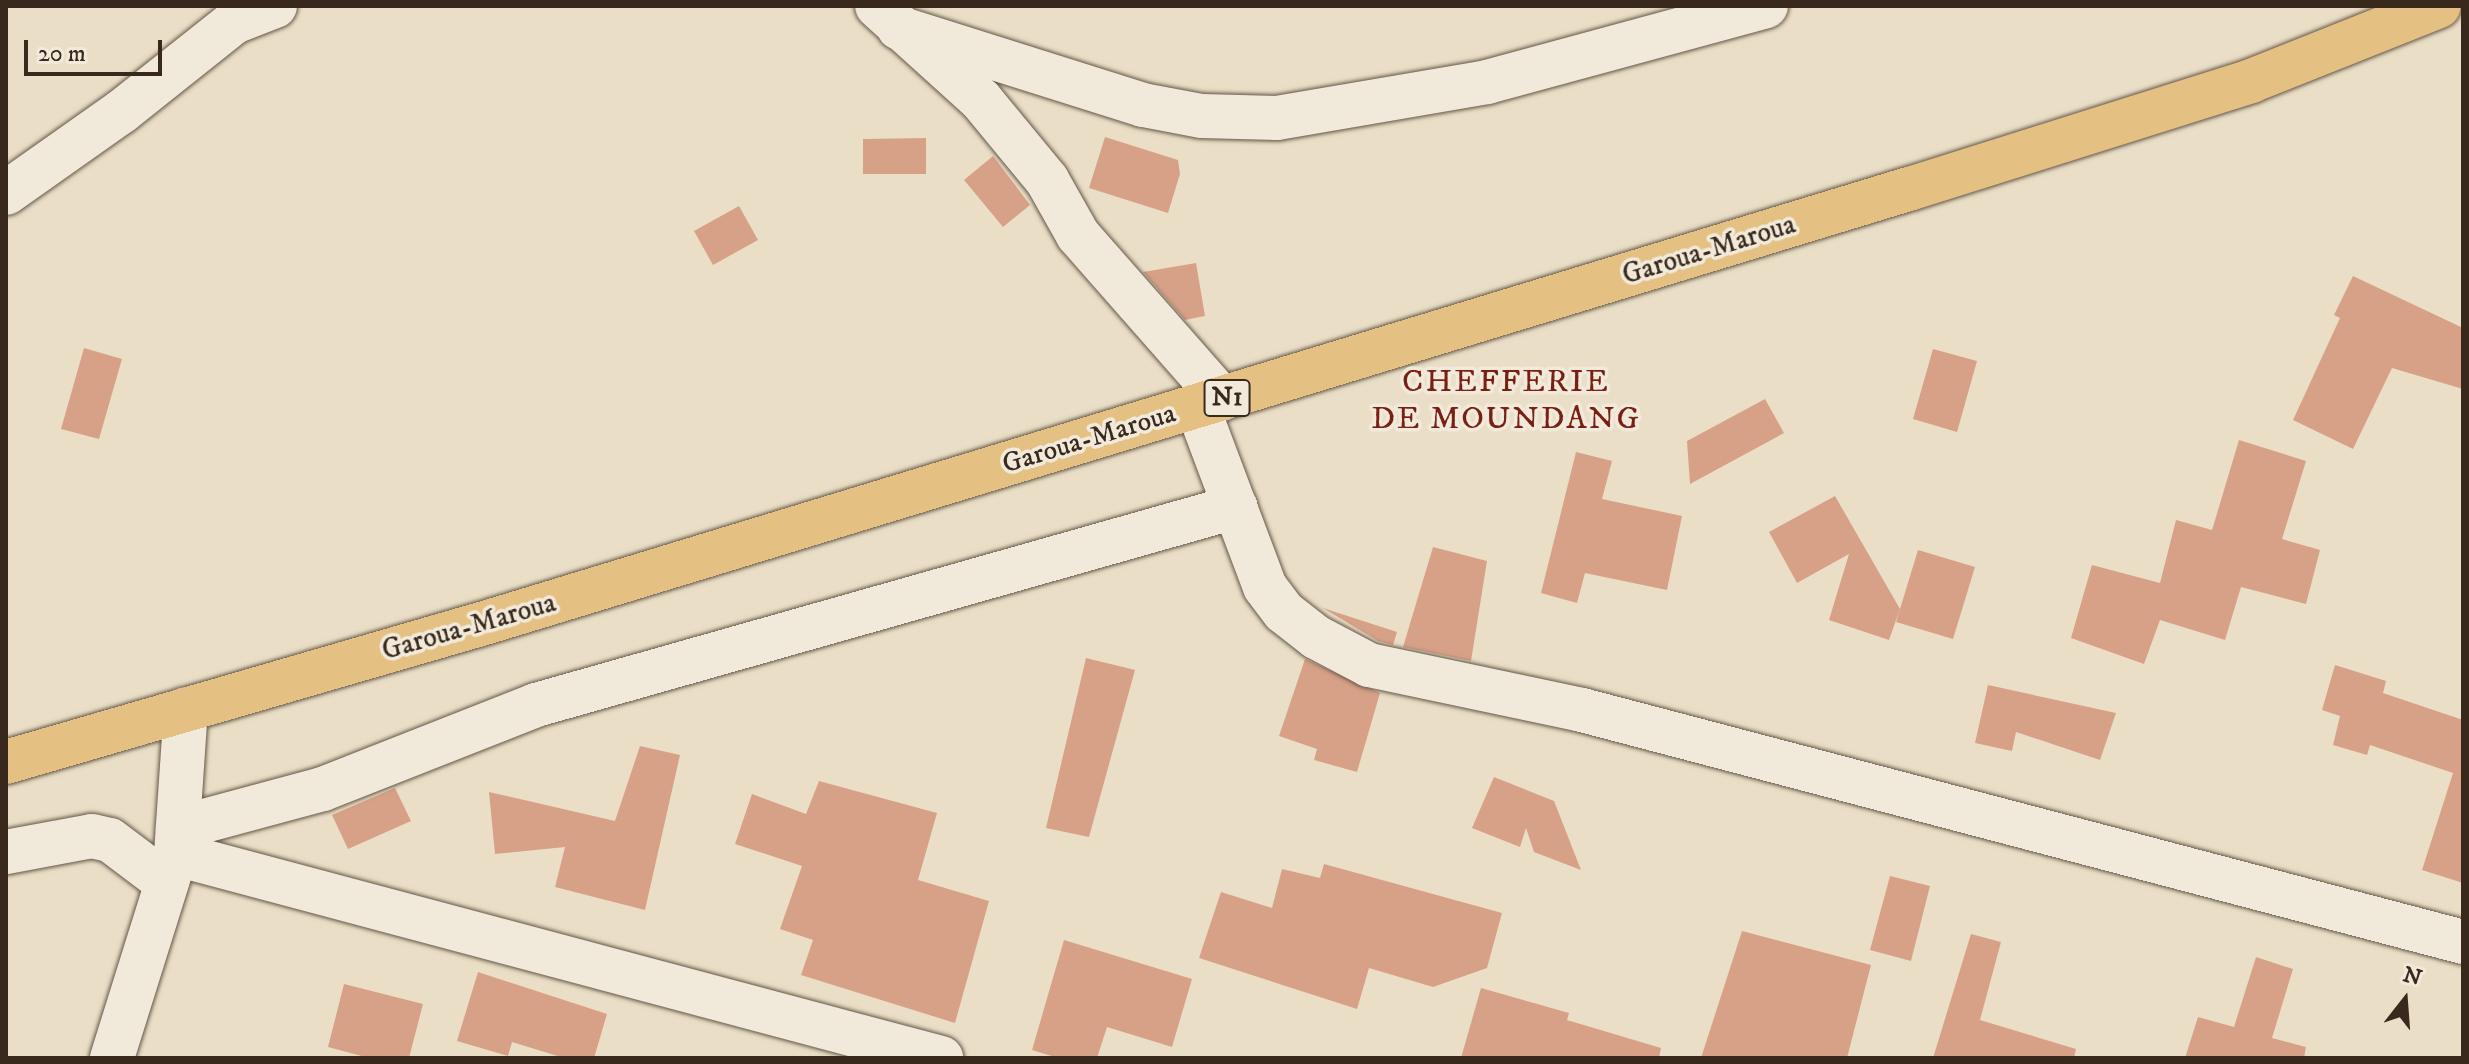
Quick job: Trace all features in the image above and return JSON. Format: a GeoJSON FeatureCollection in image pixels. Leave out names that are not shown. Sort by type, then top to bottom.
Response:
{"type":"FeatureCollection","features":[{"type":"Feature","properties":{"kind":"highway","name":"Garoua-Maroua"},"geometry":{"type":"LineString","coordinates":[[6,762],[1209,403],[2251,81],[2439,6]]}},
{"type":"Feature","properties":{"kind":"street"},"geometry":{"type":"LineString","coordinates":[[6,193],[121,112],[234,22],[275,6]]}},
{"type":"Feature","properties":{"kind":"street"},"geometry":{"type":"LineString","coordinates":[[888,17],[1143,105],[1202,116],[1277,118],[1487,82],[1766,6]]}},
{"type":"Feature","properties":{"kind":"street"},"geometry":{"type":"LineString","coordinates":[[888,17],[981,100],[1047,180],[1078,235],[1209,403],[1249,554],[1284,612],[1316,637],[1369,665],[1582,710],[2463,942]]}},
{"type":"Feature","properties":{"kind":"street"},"geometry":{"type":"LineString","coordinates":[[174,855],[323,789],[551,700],[1235,507]]}},
{"type":"Feature","properties":{"kind":"street"},"geometry":{"type":"LineString","coordinates":[[112,1058],[174,855],[186,709]]}},
{"type":"Feature","properties":{"kind":"street"},"geometry":{"type":"LineString","coordinates":[[6,852],[92,836],[941,1058]]}},
{"type":"Feature","properties":{"kind":"building"},"geometry":{"type":"Polygon","coordinates":[[[1105,137],[1178,160],[1180,174],[1168,213],[1089,188],[1105,137]]]}},
{"type":"Feature","properties":{"kind":"building"},"geometry":{"type":"Polygon","coordinates":[[[926,138],[926,174],[863,174],[863,139],[926,138]]]}},
{"type":"Feature","properties":{"kind":"building"},"geometry":{"type":"Polygon","coordinates":[[[993,156],[1030,205],[1003,227],[964,180],[993,156]]]}},
{"type":"Feature","properties":{"kind":"building"},"geometry":{"type":"Polygon","coordinates":[[[739,206],[758,240],[713,265],[694,231],[739,206]]]}},
{"type":"Feature","properties":{"kind":"building"},"geometry":{"type":"Polygon","coordinates":[[[1196,263],[1205,316],[1185,320],[1143,272],[1196,263]]]}},
{"type":"Feature","properties":{"kind":"building"},"geometry":{"type":"Polygon","coordinates":[[[2353,276],[2463,328],[2463,389],[2392,368],[2353,449],[2293,420],[2340,318],[2334,315],[2353,276]]]}},
{"type":"Feature","properties":{"kind":"building"},"geometry":{"type":"Polygon","coordinates":[[[84,348],[122,359],[99,439],[61,429],[84,348]]]}},
{"type":"Feature","properties":{"kind":"building"},"geometry":{"type":"Polygon","coordinates":[[[1933,349],[1977,361],[1957,432],[1913,419],[1933,349]]]}},
{"type":"Feature","properties":{"kind":"building"},"geometry":{"type":"Polygon","coordinates":[[[1765,399],[1784,433],[1690,484],[1687,441],[1765,399]]]}},
{"type":"Feature","properties":{"kind":"building"},"geometry":{"type":"Polygon","coordinates":[[[2239,440],[2306,461],[2282,539],[2320,550],[2306,604],[2241,587],[2225,640],[2160,620],[2144,664],[2071,638],[2092,565],[2160,583],[2176,520],[2212,530],[2239,440]]]}},
{"type":"Feature","properties":{"kind":"building"},"geometry":{"type":"Polygon","coordinates":[[[1576,452],[1612,461],[1602,499],[1682,516],[1667,590],[1585,573],[1577,603],[1541,593],[1576,452]]]}},
{"type":"Feature","properties":{"kind":"building"},"geometry":{"type":"Polygon","coordinates":[[[1835,496],[1900,609],[1889,640],[1829,620],[1849,554],[1797,583],[1769,532],[1835,496]]]}},
{"type":"Feature","properties":{"kind":"building"},"geometry":{"type":"Polygon","coordinates":[[[1433,547],[1487,561],[1471,661],[1403,647],[1433,547]]]}},
{"type":"Feature","properties":{"kind":"building"},"geometry":{"type":"Polygon","coordinates":[[[1918,550],[1975,567],[1953,639],[1896,622],[1918,550]]]}},
{"type":"Feature","properties":{"kind":"building"},"geometry":{"type":"Polygon","coordinates":[[[1323,608],[1397,632],[1393,645],[1378,641],[1323,608]]]}},
{"type":"Feature","properties":{"kind":"building"},"geometry":{"type":"Polygon","coordinates":[[[1086,658],[1135,670],[1089,837],[1046,828],[1086,658]]]}},
{"type":"Feature","properties":{"kind":"building"},"geometry":{"type":"Polygon","coordinates":[[[1305,659],[1380,693],[1357,772],[1314,760],[1317,749],[1279,736],[1305,659]]]}},
{"type":"Feature","properties":{"kind":"building"},"geometry":{"type":"Polygon","coordinates":[[[2335,665],[2386,681],[2383,693],[2463,720],[2463,883],[2422,870],[2453,773],[2370,745],[2367,755],[2333,745],[2340,716],[2322,710],[2335,665]]]}},
{"type":"Feature","properties":{"kind":"building"},"geometry":{"type":"Polygon","coordinates":[[[1988,685],[2116,713],[2100,760],[2016,732],[2012,751],[1975,743],[1988,685]]]}},
{"type":"Feature","properties":{"kind":"building"},"geometry":{"type":"Polygon","coordinates":[[[640,746],[680,755],[645,910],[555,887],[565,847],[495,854],[489,792],[615,821],[640,746]]]}},
{"type":"Feature","properties":{"kind":"building"},"geometry":{"type":"Polygon","coordinates":[[[1494,777],[1554,801],[1581,870],[1534,852],[1526,828],[1520,847],[1472,828],[1494,777]]]}},
{"type":"Feature","properties":{"kind":"building"},"geometry":{"type":"Polygon","coordinates":[[[819,781],[937,813],[918,880],[989,901],[955,1023],[801,975],[813,940],[780,929],[802,866],[735,844],[752,794],[806,814],[819,781]]]}},
{"type":"Feature","properties":{"kind":"building"},"geometry":{"type":"Polygon","coordinates":[[[395,788],[411,821],[348,849],[332,815],[395,788]]]}},
{"type":"Feature","properties":{"kind":"building"},"geometry":{"type":"Polygon","coordinates":[[[1324,864],[1502,913],[1487,968],[1433,987],[1369,968],[1357,1009],[1199,958],[1221,892],[1272,908],[1282,869],[1320,878],[1324,864]]]}},
{"type":"Feature","properties":{"kind":"building"},"geometry":{"type":"Polygon","coordinates":[[[1890,876],[1930,886],[1911,961],[1870,950],[1890,876]]]}},
{"type":"Feature","properties":{"kind":"building"},"geometry":{"type":"Polygon","coordinates":[[[1742,931],[1871,965],[1847,1058],[1701,1058],[1742,931]]]}},
{"type":"Feature","properties":{"kind":"building"},"geometry":{"type":"Polygon","coordinates":[[[1971,934],[2001,942],[1980,1020],[2076,1049],[2074,1058],[1933,1058],[1971,934]]]}},
{"type":"Feature","properties":{"kind":"building"},"geometry":{"type":"Polygon","coordinates":[[[1064,940],[1192,979],[1172,1047],[1107,1027],[1097,1058],[1058,1058],[1032,1050],[1064,940]]]}},
{"type":"Feature","properties":{"kind":"building"},"geometry":{"type":"Polygon","coordinates":[[[2256,957],[2293,969],[2272,1038],[2306,1047],[2304,1058],[2185,1058],[2198,1017],[2234,1027],[2256,957]]]}},
{"type":"Feature","properties":{"kind":"building"},"geometry":{"type":"Polygon","coordinates":[[[478,972],[607,1014],[594,1058],[564,1058],[512,1042],[508,1056],[457,1041],[478,972]]]}},
{"type":"Feature","properties":{"kind":"building"},"geometry":{"type":"Polygon","coordinates":[[[344,984],[423,1004],[409,1058],[369,1058],[328,1047],[344,984]]]}},
{"type":"Feature","properties":{"kind":"building"},"geometry":{"type":"Polygon","coordinates":[[[1481,988],[1569,1013],[1567,1020],[1661,1048],[1659,1058],[1461,1058],[1481,988]]]}},
{"type":"Feature","properties":{"kind":"district","name":"CHEFFERIE DE MOUNDANG"},"geometry":{"type":"Point","coordinates":[1506,402]}}]}
